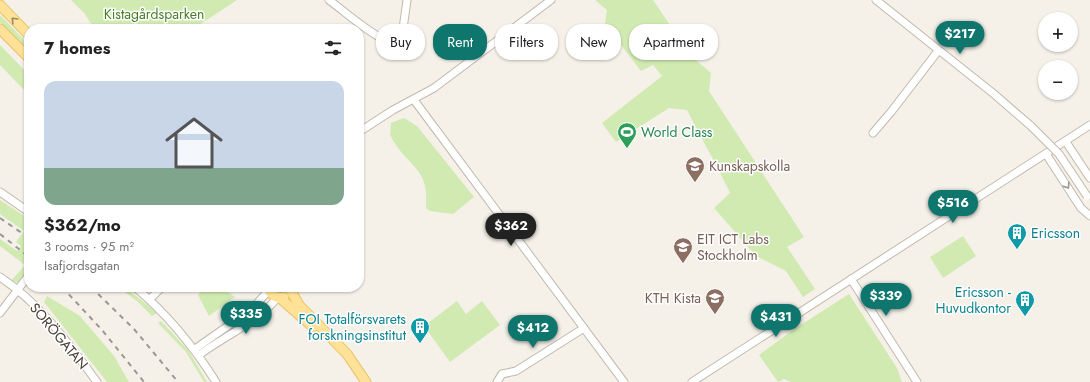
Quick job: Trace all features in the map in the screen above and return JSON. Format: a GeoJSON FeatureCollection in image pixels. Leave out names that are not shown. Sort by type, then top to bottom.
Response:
{"type":"FeatureCollection","features":[{"type":"Feature","properties":{"kind":"main road"},"geometry":{"type":"LineString","coordinates":[[0,5],[24,30]]}},
{"type":"Feature","properties":{"kind":"main road"},"geometry":{"type":"LineString","coordinates":[[0,28],[24,53]]}},
{"type":"Feature","properties":{"kind":"main road"},"geometry":{"type":"LineString","coordinates":[[270,292],[272,295],[279,298],[313,327],[363,378]]}},
{"type":"Feature","properties":{"kind":"main road"},"geometry":{"type":"LineString","coordinates":[[279,298],[286,295],[288,292]]}},
{"type":"Feature","properties":{"kind":"main road"},"geometry":{"type":"LineString","coordinates":[[292,292],[299,305],[346,354],[363,378]]}},
{"type":"Feature","properties":{"kind":"street"},"geometry":{"type":"LineString","coordinates":[[329,0],[361,24]]}},
{"type":"Feature","properties":{"kind":"street"},"geometry":{"type":"LineString","coordinates":[[364,26],[387,41],[392,42],[400,40],[402,36],[407,0]]}},
{"type":"Feature","properties":{"kind":"street"},"geometry":{"type":"LineString","coordinates":[[364,129],[393,110],[434,88],[552,0]]}},
{"type":"Feature","properties":{"kind":"street"},"geometry":{"type":"LineString","coordinates":[[876,0],[938,51],[994,94],[1031,126],[1059,154],[1089,198]]}},
{"type":"Feature","properties":{"kind":"street"},"geometry":{"type":"LineString","coordinates":[[873,133],[938,51]]}},
{"type":"Feature","properties":{"kind":"street"},"geometry":{"type":"LineString","coordinates":[[414,100],[624,382]]}},
{"type":"Feature","properties":{"kind":"street"},"geometry":{"type":"LineString","coordinates":[[692,382],[850,279],[1066,142],[1090,125]]}},
{"type":"Feature","properties":{"kind":"street"},"geometry":{"type":"LineString","coordinates":[[1066,142],[1090,178]]}},
{"type":"Feature","properties":{"kind":"street"},"geometry":{"type":"LineString","coordinates":[[1046,154],[1081,208],[1090,216]]}},
{"type":"Feature","properties":{"kind":"street"},"geometry":{"type":"LineString","coordinates":[[0,192],[24,209]]}},
{"type":"Feature","properties":{"kind":"street","name":"SORÖGATAN"},"geometry":{"type":"LineString","coordinates":[[0,277],[18,289],[48,320],[97,382]]}},
{"type":"Feature","properties":{"kind":"street"},"geometry":{"type":"LineString","coordinates":[[850,279],[917,382]]}},
{"type":"Feature","properties":{"kind":"street"},"geometry":{"type":"LineString","coordinates":[[0,313],[24,281]]}},
{"type":"Feature","properties":{"kind":"street"},"geometry":{"type":"LineString","coordinates":[[141,292],[150,299],[197,352],[216,382]]}},
{"type":"Feature","properties":{"kind":"street"},"geometry":{"type":"LineString","coordinates":[[150,299],[157,292]]}},
{"type":"Feature","properties":{"kind":"street"},"geometry":{"type":"LineString","coordinates":[[197,352],[252,309],[265,292]]}},
{"type":"Feature","properties":{"kind":"street"},"geometry":{"type":"LineString","coordinates":[[197,352],[265,310],[279,298]]}},
{"type":"Feature","properties":{"kind":"street"},"geometry":{"type":"LineString","coordinates":[[497,382],[502,374],[516,371],[584,328]]}},
{"type":"Feature","properties":{"kind":"green space","name":"Kistagårdsparken"},"geometry":{"type":"Polygon","coordinates":[[[71,0],[237,0],[201,24],[91,24],[85,14],[71,0]]]}},
{"type":"Feature","properties":{"kind":"green space"},"geometry":{"type":"Polygon","coordinates":[[[595,0],[653,0],[669,24],[629,24],[629,55],[621,45],[621,24],[605,24],[607,10],[595,0]]]}},
{"type":"Feature","properties":{"kind":"green space"},"geometry":{"type":"Polygon","coordinates":[[[0,15],[24,40],[24,47],[0,22],[0,15]]]}},
{"type":"Feature","properties":{"kind":"green space"},"geometry":{"type":"Polygon","coordinates":[[[0,45],[24,70],[24,90],[0,65],[0,45]]]}},
{"type":"Feature","properties":{"kind":"green space"},"geometry":{"type":"Polygon","coordinates":[[[633,60],[696,60],[711,73],[709,91],[804,237],[787,247],[815,289],[803,297],[786,271],[756,256],[714,208],[730,193],[687,110],[669,108],[616,142],[602,123],[662,76],[653,65],[641,71],[633,60]]]}},
{"type":"Feature","properties":{"kind":"green space"},"geometry":{"type":"Polygon","coordinates":[[[404,118],[417,126],[474,197],[453,214],[430,211],[426,208],[426,194],[421,175],[403,154],[390,135],[391,123],[404,118]]]}},
{"type":"Feature","properties":{"kind":"green space"},"geometry":{"type":"Polygon","coordinates":[[[0,200],[24,216],[24,231],[0,214],[0,200]]]}},
{"type":"Feature","properties":{"kind":"green space"},"geometry":{"type":"Polygon","coordinates":[[[24,231],[24,264],[0,246],[0,239],[17,251],[21,246],[16,242],[24,231]]]}},
{"type":"Feature","properties":{"kind":"green space"},"geometry":{"type":"Polygon","coordinates":[[[963,236],[976,256],[943,278],[930,257],[963,236]]]}},
{"type":"Feature","properties":{"kind":"green space"},"geometry":{"type":"Polygon","coordinates":[[[24,266],[24,276],[18,282],[11,281],[24,266]]]}},
{"type":"Feature","properties":{"kind":"green space"},"geometry":{"type":"Polygon","coordinates":[[[125,292],[131,292],[157,313],[152,316],[137,301],[125,292]]]}},
{"type":"Feature","properties":{"kind":"green space"},"geometry":{"type":"Polygon","coordinates":[[[201,292],[228,292],[235,297],[209,316],[198,295],[201,292]]]}},
{"type":"Feature","properties":{"kind":"green space"},"geometry":{"type":"Polygon","coordinates":[[[849,294],[897,368],[902,382],[791,382],[784,379],[778,382],[759,355],[793,330],[849,294]]]}},
{"type":"Feature","properties":{"kind":"green space"},"geometry":{"type":"Polygon","coordinates":[[[47,296],[80,316],[114,356],[129,382],[107,382],[44,302],[47,296]]]}},
{"type":"Feature","properties":{"kind":"green space"},"geometry":{"type":"Polygon","coordinates":[[[457,301],[466,314],[482,301],[500,325],[450,362],[424,326],[457,301]]]}},
{"type":"Feature","properties":{"kind":"green space"},"geometry":{"type":"Polygon","coordinates":[[[161,321],[188,350],[207,382],[204,382],[186,352],[158,323],[161,321]]]}},
{"type":"Feature","properties":{"kind":"railway"},"geometry":{"type":"LineString","coordinates":[[0,218],[24,235]]}},
{"type":"Feature","properties":{"kind":"railway"},"geometry":{"type":"LineString","coordinates":[[0,234],[24,253]]}},
{"type":"Feature","properties":{"kind":"railway"},"geometry":{"type":"LineString","coordinates":[[67,292],[102,330],[144,382]]}},
{"type":"Feature","properties":{"kind":"railway"},"geometry":{"type":"LineString","coordinates":[[96,292],[134,329],[178,382]]}},
{"type":"Feature","properties":{"kind":"place","name":"World Class"},"geometry":{"type":"Point","coordinates":[627,149]}},
{"type":"Feature","properties":{"kind":"place","name":"Kunskapskolla"},"geometry":{"type":"Point","coordinates":[695,183]}},
{"type":"Feature","properties":{"kind":"place","name":"Ericsson"},"geometry":{"type":"Point","coordinates":[1017,250]}},
{"type":"Feature","properties":{"kind":"place","name":"EIT ICT Labs Stockholm"},"geometry":{"type":"Point","coordinates":[683,264]}},
{"type":"Feature","properties":{"kind":"place","name":"KTH Kista"},"geometry":{"type":"Point","coordinates":[715,315]}},
{"type":"Feature","properties":{"kind":"place","name":"Ericsson - Huvudkontor"},"geometry":{"type":"Point","coordinates":[1025,317]}},
{"type":"Feature","properties":{"kind":"place","name":"FOI Totalförsvarets forskningsinstitut"},"geometry":{"type":"Point","coordinates":[420,344]}}]}
